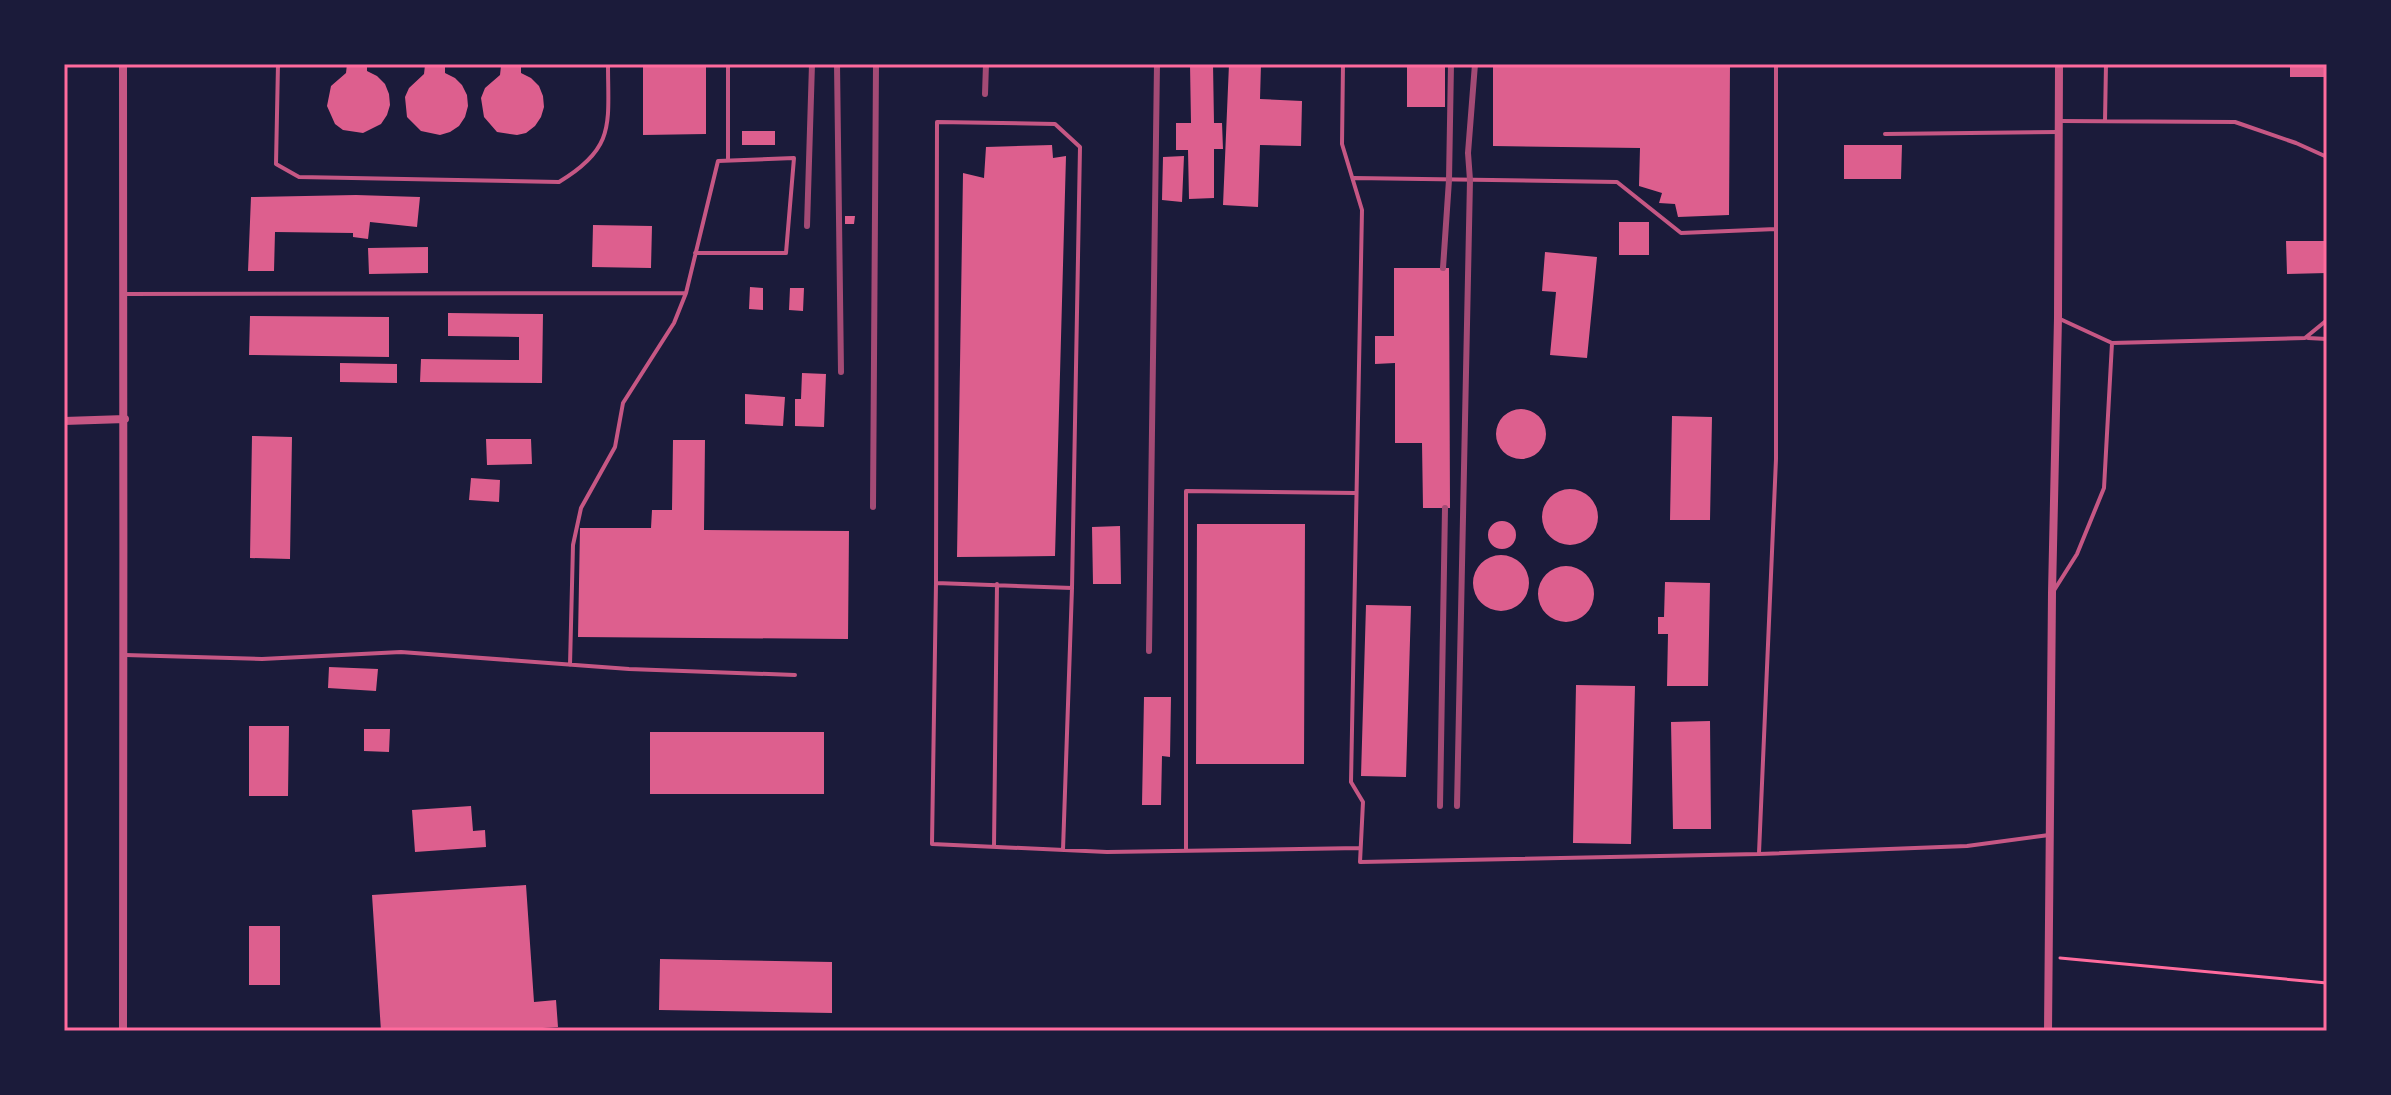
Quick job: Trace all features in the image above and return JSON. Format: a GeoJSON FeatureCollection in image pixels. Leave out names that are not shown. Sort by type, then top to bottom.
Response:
{"type":"FeatureCollection","features":[{"type":"Feature","properties":{"kind":"street"},"geometry":{"type":"LineString","coordinates":[[123,64],[123,1031]]}},
{"type":"Feature","properties":{"kind":"street"},"geometry":{"type":"LineString","coordinates":[[2048,1031],[2059,64]]}},
{"type":"Feature","properties":{"kind":"street"},"geometry":{"type":"LineString","coordinates":[[64,421],[125,419]]}},
{"type":"Feature","properties":{"kind":"lane"},"geometry":{"type":"LineString","coordinates":[[278,64],[276,164],[299,177],[559,182],[583,168],[604,141],[608,118],[608,64]]}},
{"type":"Feature","properties":{"kind":"lane"},"geometry":{"type":"LineString","coordinates":[[728,64],[728,161]]}},
{"type":"Feature","properties":{"kind":"lane"},"geometry":{"type":"LineString","coordinates":[[1343,64],[1342,144],[1362,210],[1351,782],[1363,802],[1360,862],[1759,854],[1967,846],[2049,835]]}},
{"type":"Feature","properties":{"kind":"lane"},"geometry":{"type":"LineString","coordinates":[[1759,854],[1776,459],[1776,64]]}},
{"type":"Feature","properties":{"kind":"lane"},"geometry":{"type":"LineString","coordinates":[[2105,121],[2106,64]]}},
{"type":"Feature","properties":{"kind":"lane"},"geometry":{"type":"LineString","coordinates":[[2058,121],[2235,122],[2327,157]]}},
{"type":"Feature","properties":{"kind":"lane"},"geometry":{"type":"LineString","coordinates":[[1063,850],[1072,588],[1080,147],[1055,124],[937,122],[932,844],[1063,850],[1360,848]]}},
{"type":"Feature","properties":{"kind":"lane"},"geometry":{"type":"LineString","coordinates":[[1885,134],[2058,132]]}},
{"type":"Feature","properties":{"kind":"lane"},"geometry":{"type":"LineString","coordinates":[[570,665],[573,545],[581,508],[615,447],[623,403],[674,323],[686,293],[695,253],[718,161],[794,158],[786,253],[695,253]]}},
{"type":"Feature","properties":{"kind":"lane"},"geometry":{"type":"LineString","coordinates":[[1354,178],[1617,182],[1681,233],[1776,229]]}},
{"type":"Feature","properties":{"kind":"lane"},"geometry":{"type":"LineString","coordinates":[[125,294],[686,293]]}},
{"type":"Feature","properties":{"kind":"lane"},"geometry":{"type":"LineString","coordinates":[[2058,318],[2112,343],[2327,339]]}},
{"type":"Feature","properties":{"kind":"lane"},"geometry":{"type":"LineString","coordinates":[[2305,338],[2327,320]]}},
{"type":"Feature","properties":{"kind":"lane"},"geometry":{"type":"LineString","coordinates":[[2052,593],[2077,554],[2104,488],[2112,343]]}},
{"type":"Feature","properties":{"kind":"lane"},"geometry":{"type":"LineString","coordinates":[[1186,850],[1186,491],[1356,493]]}},
{"type":"Feature","properties":{"kind":"lane"},"geometry":{"type":"LineString","coordinates":[[936,583],[1072,588]]}},
{"type":"Feature","properties":{"kind":"lane"},"geometry":{"type":"LineString","coordinates":[[994,847],[997,584]]}},
{"type":"Feature","properties":{"kind":"lane"},"geometry":{"type":"LineString","coordinates":[[125,655],[262,659],[401,652],[629,669],[795,675]]}},
{"type":"Feature","properties":{"kind":"path"},"geometry":{"type":"LineString","coordinates":[[2048,957],[2327,983]]}},
{"type":"Feature","properties":{"kind":"building"},"geometry":{"type":"Polygon","coordinates":[[[347,64],[367,65],[367,71],[385,84],[389,94],[390,105],[381,124],[363,133],[343,130],[335,124],[327,106],[331,86],[346,73],[347,64]]]}},
{"type":"Feature","properties":{"kind":"building"},"geometry":{"type":"Polygon","coordinates":[[[643,64],[706,64],[706,134],[643,135],[643,64]]]}},
{"type":"Feature","properties":{"kind":"building"},"geometry":{"type":"Polygon","coordinates":[[[1190,64],[1213,64],[1214,123],[1222,123],[1223,149],[1214,149],[1214,198],[1189,199],[1188,150],[1176,150],[1176,123],[1191,123],[1190,64]]]}},
{"type":"Feature","properties":{"kind":"building"},"geometry":{"type":"Polygon","coordinates":[[[1229,64],[1261,64],[1260,99],[1302,101],[1301,146],[1260,145],[1258,207],[1223,205],[1229,64]]]}},
{"type":"Feature","properties":{"kind":"building"},"geometry":{"type":"Polygon","coordinates":[[[1407,64],[1445,64],[1445,107],[1407,107],[1407,64]]]}},
{"type":"Feature","properties":{"kind":"building"},"geometry":{"type":"Polygon","coordinates":[[[1493,64],[1730,64],[1729,215],[1678,217],[1675,204],[1659,203],[1662,193],[1639,186],[1640,148],[1493,146],[1493,64]]]}},
{"type":"Feature","properties":{"kind":"building"},"geometry":{"type":"Polygon","coordinates":[[[2290,64],[2327,64],[2327,77],[2290,77],[2290,64]]]}},
{"type":"Feature","properties":{"kind":"building"},"geometry":{"type":"Polygon","coordinates":[[[425,65],[445,66],[445,73],[462,85],[467,95],[468,106],[459,126],[440,135],[421,131],[407,117],[405,97],[409,88],[424,74],[425,65]]]}},
{"type":"Feature","properties":{"kind":"building"},"geometry":{"type":"Polygon","coordinates":[[[501,66],[521,67],[521,73],[539,86],[543,96],[541,117],[526,133],[497,132],[484,117],[481,98],[485,88],[500,75],[501,66]]]}},
{"type":"Feature","properties":{"kind":"building"},"geometry":{"type":"Polygon","coordinates":[[[742,131],[775,131],[775,145],[742,145],[742,131]]]}},
{"type":"Feature","properties":{"kind":"building"},"geometry":{"type":"Polygon","coordinates":[[[1052,145],[1053,158],[1066,156],[1055,556],[957,557],[963,173],[984,178],[986,147],[1052,145]]]}},
{"type":"Feature","properties":{"kind":"building"},"geometry":{"type":"Polygon","coordinates":[[[1844,145],[1902,145],[1901,179],[1844,179],[1844,145]]]}},
{"type":"Feature","properties":{"kind":"building"},"geometry":{"type":"Polygon","coordinates":[[[1184,156],[1182,202],[1162,200],[1163,157],[1184,156]]]}},
{"type":"Feature","properties":{"kind":"building"},"geometry":{"type":"Polygon","coordinates":[[[251,197],[420,197],[417,227],[370,222],[368,239],[353,237],[353,233],[275,232],[274,271],[248,271],[251,197]]]}},
{"type":"Feature","properties":{"kind":"building"},"geometry":{"type":"Polygon","coordinates":[[[845,216],[855,216],[854,224],[845,224],[845,216]]]}},
{"type":"Feature","properties":{"kind":"building"},"geometry":{"type":"Polygon","coordinates":[[[1619,222],[1649,222],[1649,255],[1619,255],[1619,222]]]}},
{"type":"Feature","properties":{"kind":"building"},"geometry":{"type":"Polygon","coordinates":[[[593,225],[652,226],[651,268],[592,267],[593,225]]]}},
{"type":"Feature","properties":{"kind":"building"},"geometry":{"type":"Polygon","coordinates":[[[2286,241],[2327,241],[2327,273],[2287,274],[2286,241]]]}},
{"type":"Feature","properties":{"kind":"building"},"geometry":{"type":"Polygon","coordinates":[[[428,247],[428,273],[369,274],[368,248],[428,247]]]}},
{"type":"Feature","properties":{"kind":"building"},"geometry":{"type":"Polygon","coordinates":[[[1545,252],[1597,257],[1587,358],[1550,355],[1556,292],[1542,291],[1545,252]]]}},
{"type":"Feature","properties":{"kind":"building"},"geometry":{"type":"Polygon","coordinates":[[[1394,268],[1449,268],[1450,508],[1423,508],[1422,443],[1395,443],[1395,363],[1375,364],[1375,336],[1394,336],[1394,268]]]}},
{"type":"Feature","properties":{"kind":"building"},"geometry":{"type":"Polygon","coordinates":[[[750,287],[763,288],[763,310],[749,309],[750,287]]]}},
{"type":"Feature","properties":{"kind":"building"},"geometry":{"type":"Polygon","coordinates":[[[790,288],[804,288],[803,311],[789,310],[790,288]]]}},
{"type":"Feature","properties":{"kind":"building"},"geometry":{"type":"Polygon","coordinates":[[[448,313],[543,314],[542,383],[420,382],[421,359],[519,360],[519,337],[448,336],[448,313]]]}},
{"type":"Feature","properties":{"kind":"building"},"geometry":{"type":"Polygon","coordinates":[[[250,316],[389,317],[389,357],[249,355],[250,316]]]}},
{"type":"Feature","properties":{"kind":"building"},"geometry":{"type":"Polygon","coordinates":[[[340,363],[397,364],[397,383],[340,382],[340,363]]]}},
{"type":"Feature","properties":{"kind":"building"},"geometry":{"type":"Polygon","coordinates":[[[802,373],[826,374],[824,427],[795,426],[795,399],[801,399],[802,373]]]}},
{"type":"Feature","properties":{"kind":"building"},"geometry":{"type":"Polygon","coordinates":[[[745,394],[785,397],[783,426],[745,424],[745,394]]]}},
{"type":"Feature","properties":{"kind":"building"},"geometry":{"type":"Polygon","coordinates":[[[1521,409],[1539,416],[1546,434],[1539,452],[1521,459],[1503,452],[1496,434],[1503,416],[1521,409]]]}},
{"type":"Feature","properties":{"kind":"building"},"geometry":{"type":"Polygon","coordinates":[[[1672,416],[1712,417],[1710,520],[1670,520],[1672,416]]]}},
{"type":"Feature","properties":{"kind":"building"},"geometry":{"type":"Polygon","coordinates":[[[252,436],[292,437],[290,559],[250,558],[252,436]]]}},
{"type":"Feature","properties":{"kind":"building"},"geometry":{"type":"Polygon","coordinates":[[[486,439],[531,439],[532,464],[487,465],[486,439]]]}},
{"type":"Feature","properties":{"kind":"building"},"geometry":{"type":"Polygon","coordinates":[[[673,440],[705,440],[704,530],[849,531],[848,639],[578,637],[580,528],[651,528],[652,510],[672,510],[673,440]]]}},
{"type":"Feature","properties":{"kind":"building"},"geometry":{"type":"Polygon","coordinates":[[[471,478],[500,480],[499,502],[469,500],[471,478]]]}},
{"type":"Feature","properties":{"kind":"building"},"geometry":{"type":"Polygon","coordinates":[[[1570,489],[1590,497],[1598,517],[1590,537],[1570,545],[1550,537],[1542,517],[1550,497],[1570,489]]]}},
{"type":"Feature","properties":{"kind":"building"},"geometry":{"type":"Polygon","coordinates":[[[1502,521],[1512,525],[1516,535],[1512,545],[1502,549],[1492,545],[1488,535],[1492,525],[1502,521]]]}},
{"type":"Feature","properties":{"kind":"building"},"geometry":{"type":"Polygon","coordinates":[[[1197,524],[1305,524],[1304,764],[1196,764],[1197,524]]]}},
{"type":"Feature","properties":{"kind":"building"},"geometry":{"type":"Polygon","coordinates":[[[1120,526],[1121,584],[1093,584],[1092,527],[1120,526]]]}},
{"type":"Feature","properties":{"kind":"building"},"geometry":{"type":"Polygon","coordinates":[[[1501,555],[1521,563],[1529,583],[1521,603],[1501,611],[1481,603],[1473,583],[1481,563],[1501,555]]]}},
{"type":"Feature","properties":{"kind":"building"},"geometry":{"type":"Polygon","coordinates":[[[1566,566],[1586,574],[1594,594],[1586,614],[1566,622],[1546,614],[1538,594],[1546,574],[1566,566]]]}},
{"type":"Feature","properties":{"kind":"building"},"geometry":{"type":"Polygon","coordinates":[[[1665,582],[1710,583],[1708,686],[1667,686],[1668,634],[1658,634],[1658,617],[1664,617],[1665,582]]]}},
{"type":"Feature","properties":{"kind":"building"},"geometry":{"type":"Polygon","coordinates":[[[1366,605],[1411,606],[1406,777],[1361,776],[1366,605]]]}},
{"type":"Feature","properties":{"kind":"building"},"geometry":{"type":"Polygon","coordinates":[[[329,667],[378,669],[376,691],[328,688],[329,667]]]}},
{"type":"Feature","properties":{"kind":"building"},"geometry":{"type":"Polygon","coordinates":[[[1576,685],[1635,686],[1631,844],[1573,843],[1576,685]]]}},
{"type":"Feature","properties":{"kind":"building"},"geometry":{"type":"Polygon","coordinates":[[[1144,697],[1171,697],[1170,757],[1162,756],[1161,805],[1142,805],[1144,697]]]}},
{"type":"Feature","properties":{"kind":"building"},"geometry":{"type":"Polygon","coordinates":[[[1710,721],[1711,829],[1673,829],[1671,722],[1710,721]]]}},
{"type":"Feature","properties":{"kind":"building"},"geometry":{"type":"Polygon","coordinates":[[[249,726],[289,726],[288,796],[249,796],[249,726]]]}},
{"type":"Feature","properties":{"kind":"building"},"geometry":{"type":"Polygon","coordinates":[[[364,729],[390,729],[389,752],[364,751],[364,729]]]}},
{"type":"Feature","properties":{"kind":"building"},"geometry":{"type":"Polygon","coordinates":[[[650,732],[824,732],[824,794],[650,794],[650,732]]]}},
{"type":"Feature","properties":{"kind":"building"},"geometry":{"type":"Polygon","coordinates":[[[471,806],[473,831],[485,830],[486,847],[415,852],[412,810],[471,806]]]}},
{"type":"Feature","properties":{"kind":"building"},"geometry":{"type":"Polygon","coordinates":[[[526,885],[534,1002],[556,1000],[558,1027],[496,1031],[381,1031],[372,895],[526,885]]]}},
{"type":"Feature","properties":{"kind":"building"},"geometry":{"type":"Polygon","coordinates":[[[249,926],[280,926],[280,985],[249,985],[249,926]]]}},
{"type":"Feature","properties":{"kind":"building"},"geometry":{"type":"Polygon","coordinates":[[[660,959],[832,962],[832,1013],[659,1010],[660,959]]]}},
{"type":"Feature","properties":{"kind":"railway"},"geometry":{"type":"LineString","coordinates":[[807,226],[812,64]]}},
{"type":"Feature","properties":{"kind":"railway"},"geometry":{"type":"LineString","coordinates":[[837,64],[841,372]]}},
{"type":"Feature","properties":{"kind":"railway"},"geometry":{"type":"LineString","coordinates":[[873,507],[876,64]]}},
{"type":"Feature","properties":{"kind":"railway"},"geometry":{"type":"LineString","coordinates":[[985,94],[986,64]]}},
{"type":"Feature","properties":{"kind":"railway"},"geometry":{"type":"LineString","coordinates":[[1149,651],[1157,64]]}},
{"type":"Feature","properties":{"kind":"railway"},"geometry":{"type":"LineString","coordinates":[[1443,268],[1449,180],[1451,64]]}},
{"type":"Feature","properties":{"kind":"railway"},"geometry":{"type":"LineString","coordinates":[[1457,806],[1470,180],[1468,153],[1475,64]]}},
{"type":"Feature","properties":{"kind":"railway"},"geometry":{"type":"LineString","coordinates":[[1440,806],[1445,508]]}}]}
